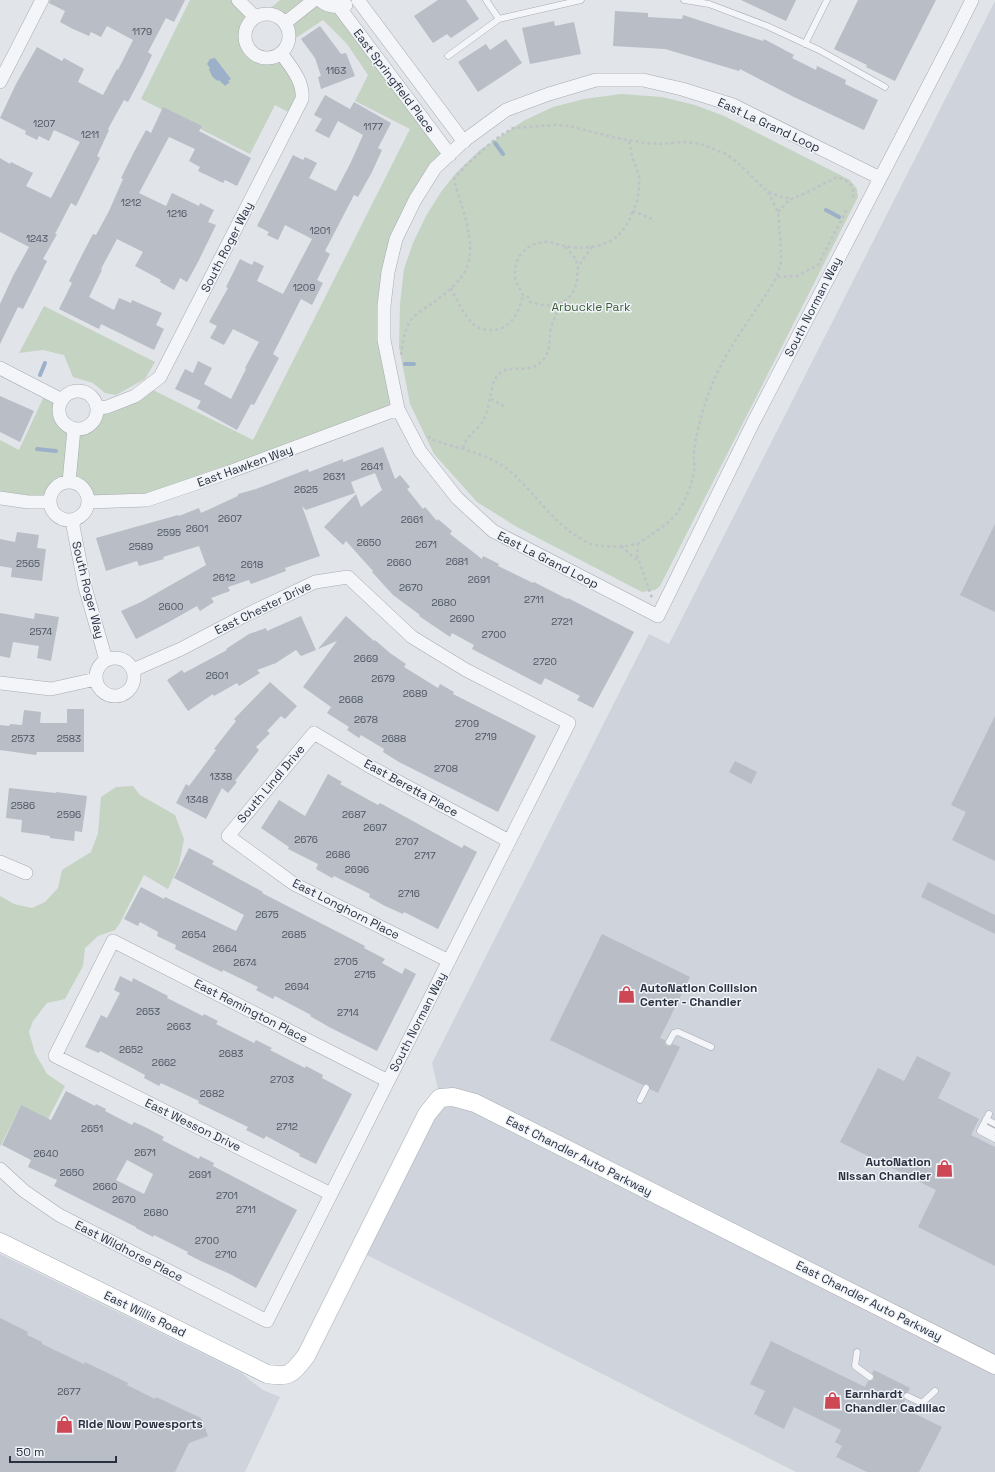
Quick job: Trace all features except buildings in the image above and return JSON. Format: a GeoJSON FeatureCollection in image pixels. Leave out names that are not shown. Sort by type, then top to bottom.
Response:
{"type":"FeatureCollection","features":[{"type":"Feature","properties":{"kind":"street"},"geometry":{"type":"LineString","coordinates":[[0,82],[42,0]]}},
{"type":"Feature","properties":{"kind":"street"},"geometry":{"type":"LineString","coordinates":[[238,0],[255,17]]}},
{"type":"Feature","properties":{"kind":"street"},"geometry":{"type":"LineString","coordinates":[[285,22],[314,0]]}},
{"type":"Feature","properties":{"kind":"street"},"geometry":{"type":"LineString","coordinates":[[320,0],[325,4],[339,7],[346,5],[352,0]]}},
{"type":"Feature","properties":{"kind":"street","name":"East Springfield Place"},"geometry":{"type":"LineString","coordinates":[[358,0],[464,142]]}},
{"type":"Feature","properties":{"kind":"street","name":"South Norman Way"},"geometry":{"type":"LineString","coordinates":[[658,616],[754,421],[972,0]]}},
{"type":"Feature","properties":{"kind":"street","name":"East Springfield Place"},"geometry":{"type":"LineString","coordinates":[[339,7],[450,155]]}},
{"type":"Feature","properties":{"kind":"street"},"geometry":{"type":"LineString","coordinates":[[266,14],[273,15],[285,22],[289,37],[287,44],[281,52],[270,57],[262,57],[250,50],[246,44],[246,30],[248,24],[255,17],[266,14]]}},
{"type":"Feature","properties":{"kind":"street","name":"South Roger Way"},"geometry":{"type":"LineString","coordinates":[[97,408],[107,407],[136,396],[160,377],[167,364],[302,99],[300,82],[281,52]]}},
{"type":"Feature","properties":{"kind":"street","name":"East La Grand Loop"},"geometry":{"type":"LineString","coordinates":[[658,616],[493,531],[457,498],[420,451],[398,409],[384,340],[384,306],[388,272],[396,239],[415,200],[435,168],[464,142],[506,110],[549,94],[596,80],[643,80],[682,89],[733,105],[880,178]]}},
{"type":"Feature","properties":{"kind":"street"},"geometry":{"type":"LineString","coordinates":[[0,368],[62,400]]}},
{"type":"Feature","properties":{"kind":"street"},"geometry":{"type":"LineString","coordinates":[[79,391],[85,392],[91,396],[95,401],[97,408],[97,414],[91,424],[86,428],[74,429],[68,427],[60,417],[59,405],[66,395],[79,391]]}},
{"type":"Feature","properties":{"kind":"street","name":"East Hawken Way"},"geometry":{"type":"LineString","coordinates":[[88,502],[147,500],[229,472],[398,409]]}},
{"type":"Feature","properties":{"kind":"street"},"geometry":{"type":"LineString","coordinates":[[69,482],[74,429]]}},
{"type":"Feature","properties":{"kind":"street"},"geometry":{"type":"LineString","coordinates":[[69,482],[75,483],[85,490],[88,502],[84,513],[74,520],[69,520],[58,516],[51,508],[50,502],[53,490],[57,486],[69,482]]}},
{"type":"Feature","properties":{"kind":"street"},"geometry":{"type":"LineString","coordinates":[[0,498],[28,502],[50,502]]}},
{"type":"Feature","properties":{"kind":"street","name":"South Roger Way"},"geometry":{"type":"LineString","coordinates":[[74,520],[73,526],[85,588],[106,660]]}},
{"type":"Feature","properties":{"kind":"street","name":"East Chester Drive"},"geometry":{"type":"LineString","coordinates":[[133,670],[181,649],[240,618],[315,582],[348,576],[412,637],[466,670],[569,723]]}},
{"type":"Feature","properties":{"kind":"street"},"geometry":{"type":"LineString","coordinates":[[118,658],[130,664],[133,670],[134,676],[131,688],[120,695],[114,696],[107,694],[98,685],[96,679],[98,668],[106,660],[118,658]]}},
{"type":"Feature","properties":{"kind":"street"},"geometry":{"type":"LineString","coordinates":[[0,682],[51,689],[96,679]]}},
{"type":"Feature","properties":{"kind":"street","name":"South Norman Way"},"geometry":{"type":"LineString","coordinates":[[266,1321],[569,723]]}},
{"type":"Feature","properties":{"kind":"street","name":"East Beretta Place"},"geometry":{"type":"LineString","coordinates":[[314,733],[369,766],[510,842]]}},
{"type":"Feature","properties":{"kind":"street","name":"South Lindl Drive"},"geometry":{"type":"LineString","coordinates":[[228,836],[314,733]]}},
{"type":"Feature","properties":{"kind":"street","name":"East Longhorn Place"},"geometry":{"type":"LineString","coordinates":[[228,836],[294,884],[449,961]]}},
{"type":"Feature","properties":{"kind":"street"},"geometry":{"type":"LineString","coordinates":[[0,862],[26,873]]}},
{"type":"Feature","properties":{"kind":"street","name":"East Wesson Drive"},"geometry":{"type":"LineString","coordinates":[[113,941],[55,1056],[331,1194]]}},
{"type":"Feature","properties":{"kind":"street","name":"East Remington Place"},"geometry":{"type":"LineString","coordinates":[[113,941],[388,1081]]}},
{"type":"Feature","properties":{"kind":"street","name":"East Chandler Auto Parkway"},"geometry":{"type":"LineString","coordinates":[[293,1373],[306,1356],[427,1114],[440,1098],[453,1097],[474,1103],[995,1364]]}},
{"type":"Feature","properties":{"kind":"street","name":"East Wildhorse Place"},"geometry":{"type":"LineString","coordinates":[[0,1169],[24,1191],[59,1215],[266,1321]]}},
{"type":"Feature","properties":{"kind":"street","name":"East Willis Road"},"geometry":{"type":"LineString","coordinates":[[0,1242],[267,1374],[279,1376],[293,1373]]}},
{"type":"Feature","properties":{"kind":"lane"},"geometry":{"type":"LineString","coordinates":[[486,0],[499,19]]}},
{"type":"Feature","properties":{"kind":"lane"},"geometry":{"type":"LineString","coordinates":[[448,56],[499,19],[581,0]]}},
{"type":"Feature","properties":{"kind":"lane"},"geometry":{"type":"LineString","coordinates":[[684,0],[709,4],[767,26],[805,44],[885,87]]}},
{"type":"Feature","properties":{"kind":"lane"},"geometry":{"type":"LineString","coordinates":[[805,44],[827,0]]}},
{"type":"Feature","properties":{"kind":"lane"},"geometry":{"type":"LineString","coordinates":[[669,1042],[674,1033],[678,1032],[711,1047]]}},
{"type":"Feature","properties":{"kind":"lane"},"geometry":{"type":"LineString","coordinates":[[640,1100],[646,1088]]}},
{"type":"Feature","properties":{"kind":"lane"},"geometry":{"type":"LineString","coordinates":[[995,1124],[988,1117],[980,1132],[995,1139]]}},
{"type":"Feature","properties":{"kind":"lane"},"geometry":{"type":"LineString","coordinates":[[983,1126],[995,1132]]}},
{"type":"Feature","properties":{"kind":"lane"},"geometry":{"type":"LineString","coordinates":[[857,1352],[855,1366],[870,1377]]}},
{"type":"Feature","properties":{"kind":"lane"},"geometry":{"type":"LineString","coordinates":[[907,1396],[922,1403],[935,1391]]}},
{"type":"Feature","properties":{"kind":"path"},"geometry":{"type":"LineString","coordinates":[[402,359],[401,353],[408,325],[419,312],[451,288],[464,274],[469,260],[468,229],[454,179],[465,166],[494,140],[513,128],[557,125],[583,129],[629,140],[659,144],[685,142],[701,144],[726,154],[737,162],[767,191],[778,212],[781,261],[777,277],[762,302],[734,342],[714,379],[699,427],[694,451],[694,472],[687,493],[677,514],[659,529],[638,543],[621,546],[591,544],[569,532],[551,515],[521,480],[504,467],[463,448],[430,439],[426,432]]}},
{"type":"Feature","properties":{"kind":"path"},"geometry":{"type":"LineString","coordinates":[[451,288],[475,326],[483,330],[502,329],[510,324],[520,306],[522,294],[515,278],[518,259],[522,250],[544,241],[554,242],[565,247],[578,248],[592,247],[614,240],[626,227],[638,195],[639,176],[632,156],[629,140]]}},
{"type":"Feature","properties":{"kind":"path"},"geometry":{"type":"LineString","coordinates":[[777,277],[797,276],[818,265],[853,198],[853,189],[848,181],[837,177],[789,200],[778,212]]}},
{"type":"Feature","properties":{"kind":"path"},"geometry":{"type":"LineString","coordinates":[[767,191],[778,196],[792,199]]}},
{"type":"Feature","properties":{"kind":"path"},"geometry":{"type":"LineString","coordinates":[[633,211],[652,219]]}},
{"type":"Feature","properties":{"kind":"path"},"geometry":{"type":"LineString","coordinates":[[463,448],[464,442],[478,428],[485,418],[491,399],[494,382],[501,372],[512,369],[523,370],[533,368],[542,361],[548,353],[550,328],[555,315],[572,293],[578,280],[576,259],[565,247]]}},
{"type":"Feature","properties":{"kind":"path"},"geometry":{"type":"LineString","coordinates":[[578,269],[592,247]]}},
{"type":"Feature","properties":{"kind":"path"},"geometry":{"type":"LineString","coordinates":[[522,294],[528,297],[530,302],[541,305],[553,306],[563,303]]}},
{"type":"Feature","properties":{"kind":"path"},"geometry":{"type":"LineString","coordinates":[[491,399],[504,406]]}},
{"type":"Feature","properties":{"kind":"path"},"geometry":{"type":"LineString","coordinates":[[638,543],[637,555],[658,616]]}},
{"type":"Feature","properties":{"kind":"path"},"geometry":{"type":"LineString","coordinates":[[621,546],[640,562]]}},
{"type":"Feature","properties":{"kind":"shaded area"},"geometry":{"type":"Polygon","coordinates":[[[995,1],[995,1472],[796,1472],[359,1251],[440,1098],[432,1063],[649,634],[669,644],[995,1]]]}},
{"type":"Feature","properties":{"kind":"shaded area"},"geometry":{"type":"Polygon","coordinates":[[[0,1254],[242,1373],[263,1390],[280,1397],[245,1472],[0,1472],[0,1254]]]}},
{"type":"Feature","properties":{"kind":"green space"},"geometry":{"type":"Polygon","coordinates":[[[190,0],[238,0],[253,18],[246,33],[246,41],[249,47],[260,55],[268,57],[277,55],[300,82],[294,115],[275,105],[250,154],[141,99],[190,0]]]}},
{"type":"Feature","properties":{"kind":"green space"},"geometry":{"type":"Polygon","coordinates":[[[280,0],[320,0],[332,7],[450,155],[396,239],[384,306],[398,409],[147,500],[88,496],[80,485],[70,482],[59,485],[51,496],[0,498],[0,440],[19,450],[46,392],[59,405],[60,417],[63,423],[73,429],[80,429],[91,424],[97,414],[147,387],[253,440],[410,129],[355,101],[368,75],[347,44],[323,20],[287,44],[288,33],[285,24],[278,17],[268,14],[271,8],[280,0]]]}},
{"type":"Feature","properties":{"kind":"green space","name":"Arbuckle Park"},"geometry":{"type":"Polygon","coordinates":[[[621,94],[662,97],[695,105],[724,116],[850,180],[857,189],[858,197],[660,586],[655,590],[642,592],[517,527],[477,502],[434,454],[410,404],[399,347],[400,304],[404,269],[413,243],[426,216],[441,192],[456,173],[480,150],[525,120],[553,107],[584,99],[621,94]]]}},
{"type":"Feature","properties":{"kind":"green space"},"geometry":{"type":"Polygon","coordinates":[[[44,306],[155,362],[145,379],[116,395],[105,393],[93,383],[73,377],[64,355],[43,350],[19,353],[44,306]]]}},
{"type":"Feature","properties":{"kind":"green space"},"geometry":{"type":"Polygon","coordinates":[[[133,786],[140,795],[175,815],[184,839],[179,865],[168,889],[144,875],[115,930],[98,936],[85,948],[83,966],[65,999],[47,1003],[33,1021],[29,1032],[35,1053],[47,1074],[65,1086],[48,1119],[20,1107],[0,1147],[0,896],[14,904],[32,908],[45,902],[58,888],[62,870],[91,852],[98,833],[101,797],[116,787],[133,786]]]}},
{"type":"Feature","properties":{"kind":"water"},"geometry":{"type":"Polygon","coordinates":[[[215,58],[231,79],[225,86],[212,76],[209,69],[210,68],[207,64],[210,59],[215,58]]]}},
{"type":"Feature","properties":{"kind":"waterway"},"geometry":{"type":"LineString","coordinates":[[495,143],[503,154]]}},
{"type":"Feature","properties":{"kind":"waterway"},"geometry":{"type":"LineString","coordinates":[[826,210],[839,217]]}},
{"type":"Feature","properties":{"kind":"waterway"},"geometry":{"type":"LineString","coordinates":[[40,375],[45,363]]}},
{"type":"Feature","properties":{"kind":"waterway"},"geometry":{"type":"LineString","coordinates":[[405,364],[414,364]]}},
{"type":"Feature","properties":{"kind":"waterway"},"geometry":{"type":"LineString","coordinates":[[37,449],[56,451]]}},
{"type":"Feature","properties":{"kind":"place","name":"AutoNation Collision Center - Chandler"},"geometry":{"type":"Point","coordinates":[627,995]}},
{"type":"Feature","properties":{"kind":"place","name":"AutoNation Nissan Chandler"},"geometry":{"type":"Point","coordinates":[944,1169]}},
{"type":"Feature","properties":{"kind":"place","name":"Earnhardt Chandler Cadillac"},"geometry":{"type":"Point","coordinates":[832,1401]}},
{"type":"Feature","properties":{"kind":"place","name":"Ride Now Powesports"},"geometry":{"type":"Point","coordinates":[65,1424]}}]}
